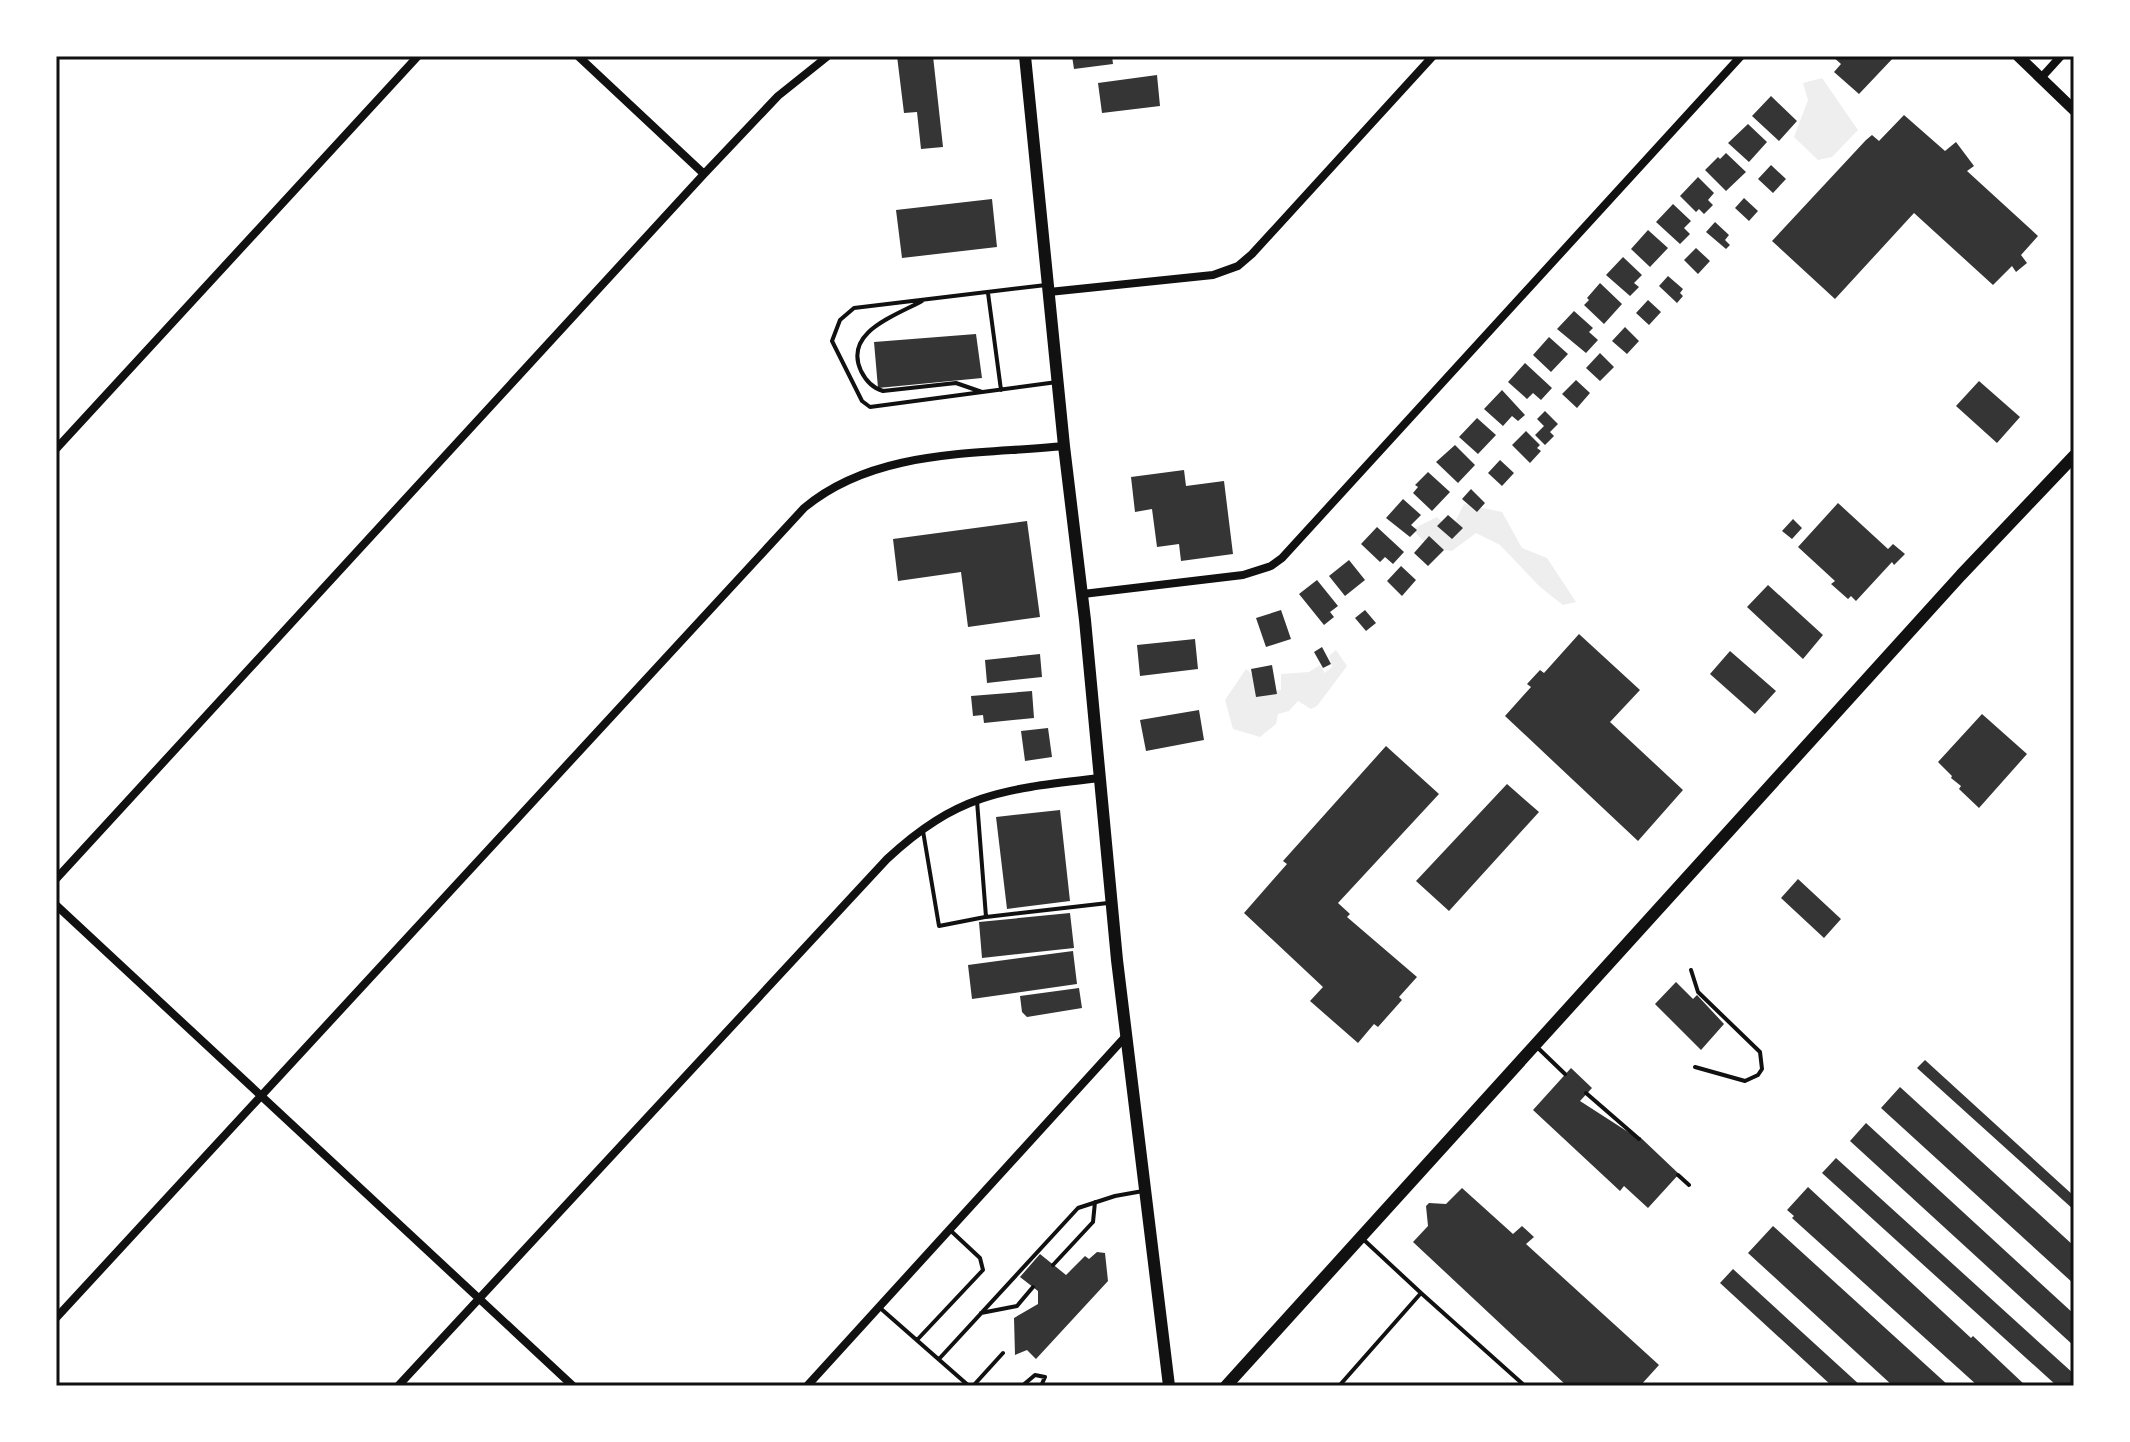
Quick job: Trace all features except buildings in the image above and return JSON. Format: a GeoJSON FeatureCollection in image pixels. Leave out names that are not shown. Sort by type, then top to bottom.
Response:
{"type":"FeatureCollection","features":[{"type":"Feature","properties":{"kind":"main road"},"geometry":{"type":"LineString","coordinates":[[1025,56],[1064,446],[1083,594],[1111,902],[1169,1386]]}},
{"type":"Feature","properties":{"kind":"main road"},"geometry":{"type":"LineString","coordinates":[[2018,56],[2074,110]]}},
{"type":"Feature","properties":{"kind":"main road"},"geometry":{"type":"LineString","coordinates":[[1226,1386],[1961,575],[2074,456]]}},
{"type":"Feature","properties":{"kind":"street"},"geometry":{"type":"LineString","coordinates":[[56,449],[418,56]]}},
{"type":"Feature","properties":{"kind":"street"},"geometry":{"type":"LineString","coordinates":[[578,56],[704,174]]}},
{"type":"Feature","properties":{"kind":"street"},"geometry":{"type":"LineString","coordinates":[[56,879],[704,174],[778,96],[828,56]]}},
{"type":"Feature","properties":{"kind":"street"},"geometry":{"type":"LineString","coordinates":[[1048,289],[1213,275],[1238,266],[1433,56]]}},
{"type":"Feature","properties":{"kind":"street"},"geometry":{"type":"LineString","coordinates":[[1083,594],[1243,575],[1271,566],[1282,558],[1741,56]]}},
{"type":"Feature","properties":{"kind":"street"},"geometry":{"type":"LineString","coordinates":[[2041,78],[2061,56]]}},
{"type":"Feature","properties":{"kind":"street"},"geometry":{"type":"LineString","coordinates":[[56,1318],[812,501],[844,481],[880,467],[914,460],[1064,446]]}},
{"type":"Feature","properties":{"kind":"street"},"geometry":{"type":"LineString","coordinates":[[398,1386],[887,859],[922,829],[977,798],[1004,791],[1100,778]]}},
{"type":"Feature","properties":{"kind":"street"},"geometry":{"type":"LineString","coordinates":[[56,905],[573,1386]]}},
{"type":"Feature","properties":{"kind":"street"},"geometry":{"type":"LineString","coordinates":[[807,1386],[1126,1036]]}},
{"type":"Feature","properties":{"kind":"lane"},"geometry":{"type":"LineString","coordinates":[[1048,289],[988,292],[854,308],[840,320],[832,341],[862,401],[870,407],[1058,382]]}},
{"type":"Feature","properties":{"kind":"lane"},"geometry":{"type":"LineString","coordinates":[[988,292],[1001,390]]}},
{"type":"Feature","properties":{"kind":"lane"},"geometry":{"type":"LineString","coordinates":[[925,300],[877,326],[862,338],[856,350],[857,362],[866,380],[883,391],[956,383],[983,392]]}},
{"type":"Feature","properties":{"kind":"lane"},"geometry":{"type":"LineString","coordinates":[[977,798],[986,917]]}},
{"type":"Feature","properties":{"kind":"lane"},"geometry":{"type":"LineString","coordinates":[[922,829],[939,926],[986,917],[1111,902]]}},
{"type":"Feature","properties":{"kind":"lane"},"geometry":{"type":"LineString","coordinates":[[1691,970],[1698,992],[1760,1052],[1762,1062],[1758,1075],[1745,1081],[1695,1067]]}},
{"type":"Feature","properties":{"kind":"lane"},"geometry":{"type":"LineString","coordinates":[[1535,1045],[1565,1074]]}},
{"type":"Feature","properties":{"kind":"lane"},"geometry":{"type":"LineString","coordinates":[[1586,1093],[1639,1139]]}},
{"type":"Feature","properties":{"kind":"lane"},"geometry":{"type":"LineString","coordinates":[[1678,1175],[1689,1185]]}},
{"type":"Feature","properties":{"kind":"lane"},"geometry":{"type":"LineString","coordinates":[[939,1359],[1078,1208],[1115,1196],[1145,1191]]}},
{"type":"Feature","properties":{"kind":"lane"},"geometry":{"type":"LineString","coordinates":[[1053,1265],[1093,1222],[1095,1202]]}},
{"type":"Feature","properties":{"kind":"lane"},"geometry":{"type":"LineString","coordinates":[[917,1340],[983,1270],[980,1258],[950,1230]]}},
{"type":"Feature","properties":{"kind":"lane"},"geometry":{"type":"LineString","coordinates":[[1361,1237],[1525,1386]]}},
{"type":"Feature","properties":{"kind":"lane"},"geometry":{"type":"LineString","coordinates":[[981,1313],[1017,1306],[1033,1287]]}},
{"type":"Feature","properties":{"kind":"lane"},"geometry":{"type":"LineString","coordinates":[[1339,1386],[1421,1293]]}},
{"type":"Feature","properties":{"kind":"lane"},"geometry":{"type":"LineString","coordinates":[[879,1307],[971,1386],[1003,1353]]}},
{"type":"Feature","properties":{"kind":"lane"},"geometry":{"type":"LineString","coordinates":[[1022,1386],[1035,1375],[1045,1377],[1041,1386]]}},
{"type":"Feature","properties":{"kind":"lane"},"geometry":{"type":"LineString","coordinates":[[1345,1380],[1351,1386]]}},
{"type":"Feature","properties":{"kind":"shaded area"},"geometry":{"type":"Polygon","coordinates":[[[1822,78],[1858,130],[1832,157],[1818,160],[1794,137],[1808,100],[1803,83],[1822,78]]]}},
{"type":"Feature","properties":{"kind":"shaded area"},"geometry":{"type":"Polygon","coordinates":[[[1464,504],[1502,512],[1522,548],[1547,558],[1576,602],[1563,605],[1540,587],[1500,545],[1476,533],[1452,551],[1430,545],[1413,529],[1437,517],[1448,528],[1447,535],[1460,532],[1456,520],[1464,504]]]}},
{"type":"Feature","properties":{"kind":"shaded area"},"geometry":{"type":"Polygon","coordinates":[[[1336,650],[1347,666],[1317,706],[1311,709],[1298,701],[1289,711],[1278,714],[1276,724],[1260,737],[1233,729],[1225,700],[1246,669],[1270,691],[1281,690],[1281,674],[1309,672],[1320,665],[1325,673],[1332,667],[1329,656],[1336,650]]]}}]}
